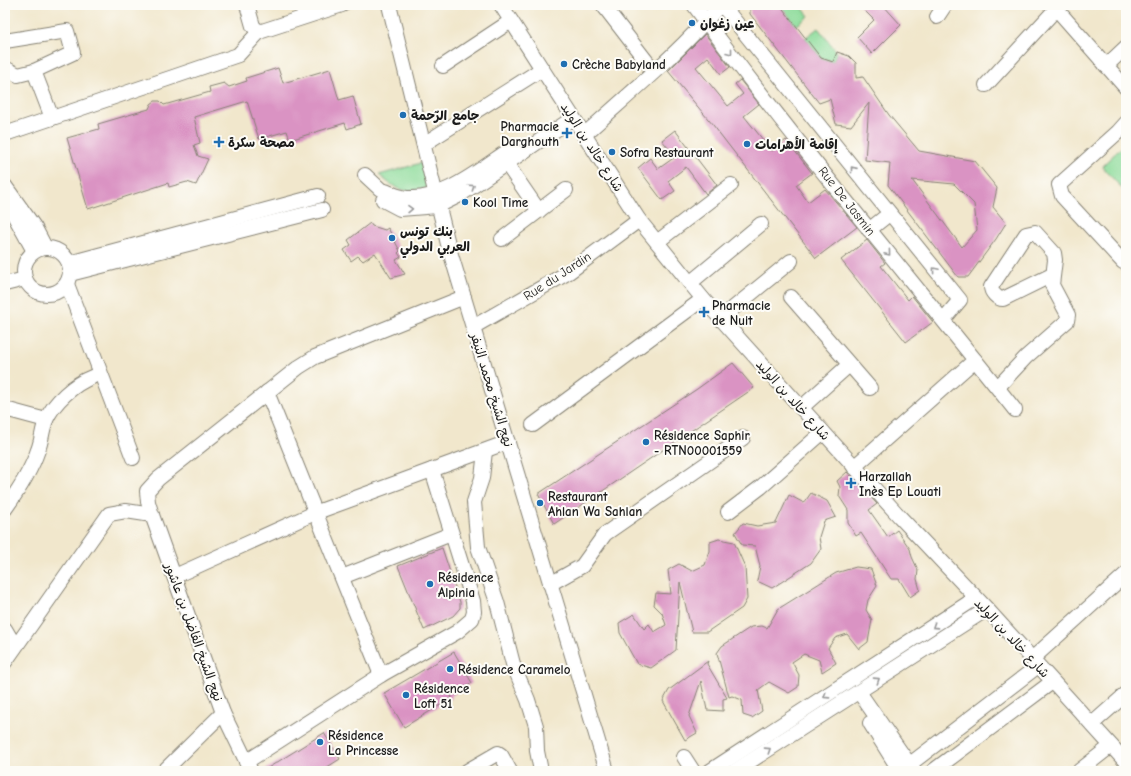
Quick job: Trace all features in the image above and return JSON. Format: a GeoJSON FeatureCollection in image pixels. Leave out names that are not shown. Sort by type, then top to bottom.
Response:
{"type":"FeatureCollection","features":[{"type":"Feature","properties":{"kind":"street"},"geometry":{"type":"LineString","coordinates":[[247,5],[254,26],[259,32]]}},
{"type":"Feature","properties":{"kind":"street"},"geometry":{"type":"LineString","coordinates":[[5,135],[238,55],[259,32],[342,5]]}},
{"type":"Feature","properties":{"kind":"street","name":"نهج الشيخ محمد النيفر"},"geometry":{"type":"LineString","coordinates":[[389,5],[437,200],[444,250],[464,297],[607,771]]}},
{"type":"Feature","properties":{"kind":"street","name":"شارع خالد بن الوليد"},"geometry":{"type":"LineString","coordinates":[[501,5],[639,220],[703,299],[854,468],[987,609],[1126,762]]}},
{"type":"Feature","properties":{"kind":"street"},"geometry":{"type":"LineString","coordinates":[[603,5],[654,71]]}},
{"type":"Feature","properties":{"kind":"street","name":"Rue De Jasmin"},"geometry":{"type":"LineString","coordinates":[[694,5],[869,230],[944,319],[1015,410]]}},
{"type":"Feature","properties":{"kind":"street"},"geometry":{"type":"LineString","coordinates":[[584,135],[654,71],[721,5]]}},
{"type":"Feature","properties":{"kind":"street","name":"Rue De Jasmin"},"geometry":{"type":"LineString","coordinates":[[721,5],[960,300],[944,319]]}},
{"type":"Feature","properties":{"kind":"street"},"geometry":{"type":"LineString","coordinates":[[937,17],[945,5]]}},
{"type":"Feature","properties":{"kind":"street"},"geometry":{"type":"LineString","coordinates":[[986,85],[1055,7],[1126,88]]}},
{"type":"Feature","properties":{"kind":"street"},"geometry":{"type":"LineString","coordinates":[[444,66],[511,21]]}},
{"type":"Feature","properties":{"kind":"street"},"geometry":{"type":"LineString","coordinates":[[5,41],[67,32],[73,53],[34,71],[18,75],[5,68]]}},
{"type":"Feature","properties":{"kind":"street"},"geometry":{"type":"LineString","coordinates":[[1106,66],[1126,47]]}},
{"type":"Feature","properties":{"kind":"street"},"geometry":{"type":"LineString","coordinates":[[424,144],[542,69]]}},
{"type":"Feature","properties":{"kind":"street"},"geometry":{"type":"LineString","coordinates":[[34,71],[52,118]]}},
{"type":"Feature","properties":{"kind":"street"},"geometry":{"type":"LineString","coordinates":[[365,175],[400,209],[460,195],[506,163],[571,114]]}},
{"type":"Feature","properties":{"kind":"street"},"geometry":{"type":"LineString","coordinates":[[437,200],[455,186],[571,114]]}},
{"type":"Feature","properties":{"kind":"street"},"geometry":{"type":"LineString","coordinates":[[1123,262],[1062,196],[1059,190],[1059,185],[1126,123]]}},
{"type":"Feature","properties":{"kind":"street"},"geometry":{"type":"LineString","coordinates":[[506,163],[539,211]]}},
{"type":"Feature","properties":{"kind":"street"},"geometry":{"type":"LineString","coordinates":[[657,242],[732,185]]}},
{"type":"Feature","properties":{"kind":"street"},"geometry":{"type":"LineString","coordinates":[[5,186],[35,228],[40,249]]}},
{"type":"Feature","properties":{"kind":"street"},"geometry":{"type":"LineString","coordinates":[[502,239],[566,190]]}},
{"type":"Feature","properties":{"kind":"street"},"geometry":{"type":"LineString","coordinates":[[66,278],[129,460],[92,377],[66,278],[64,254],[55,249],[40,249],[27,258],[23,268],[24,279],[30,288],[39,294],[49,295],[66,278],[318,196]]}},
{"type":"Feature","properties":{"kind":"street"},"geometry":{"type":"LineString","coordinates":[[5,202],[40,249]]}},
{"type":"Feature","properties":{"kind":"street"},"geometry":{"type":"LineString","coordinates":[[66,278],[322,210]]}},
{"type":"Feature","properties":{"kind":"street"},"geometry":{"type":"LineString","coordinates":[[869,230],[889,214]]}},
{"type":"Feature","properties":{"kind":"street","name":"Rue du Jardin"},"geometry":{"type":"LineString","coordinates":[[473,327],[569,272],[639,220]]}},
{"type":"Feature","properties":{"kind":"street"},"geometry":{"type":"LineString","coordinates":[[690,283],[761,224]]}},
{"type":"Feature","properties":{"kind":"street"},"geometry":{"type":"LineString","coordinates":[[998,387],[1026,357],[1067,321],[1068,315],[1052,285],[1055,260],[1054,253],[1035,232],[1026,234],[991,286],[991,290],[1000,299],[1003,299],[1052,275]]}},
{"type":"Feature","properties":{"kind":"street"},"geometry":{"type":"LineString","coordinates":[[720,319],[792,261]]}},
{"type":"Feature","properties":{"kind":"street"},"geometry":{"type":"LineString","coordinates":[[5,284],[24,279]]}},
{"type":"Feature","properties":{"kind":"street"},"geometry":{"type":"LineString","coordinates":[[381,675],[317,512],[267,392],[299,367],[315,357],[464,297]]}},
{"type":"Feature","properties":{"kind":"street"},"geometry":{"type":"LineString","coordinates":[[791,297],[870,388]]}},
{"type":"Feature","properties":{"kind":"street"},"geometry":{"type":"LineString","coordinates":[[533,425],[703,299]]}},
{"type":"Feature","properties":{"kind":"street"},"geometry":{"type":"LineString","coordinates":[[854,468],[975,360]]}},
{"type":"Feature","properties":{"kind":"street"},"geometry":{"type":"LineString","coordinates":[[801,408],[850,365]]}},
{"type":"Feature","properties":{"kind":"street"},"geometry":{"type":"LineString","coordinates":[[5,509],[14,496],[38,450],[46,420],[61,398],[82,381],[92,377]]}},
{"type":"Feature","properties":{"kind":"street","name":"نهج الشيخ الفاضل بن عاشور"},"geometry":{"type":"LineString","coordinates":[[248,766],[223,713],[175,576],[152,516],[147,491],[158,479],[267,392]]}},
{"type":"Feature","properties":{"kind":"street"},"geometry":{"type":"LineString","coordinates":[[5,409],[46,420]]}},
{"type":"Feature","properties":{"kind":"street"},"geometry":{"type":"LineString","coordinates":[[728,512],[761,487],[823,432]]}},
{"type":"Feature","properties":{"kind":"street"},"geometry":{"type":"LineString","coordinates":[[550,584],[582,566],[605,534],[743,438]]}},
{"type":"Feature","properties":{"kind":"street"},"geometry":{"type":"LineString","coordinates":[[175,576],[317,512],[381,487],[508,442]]}},
{"type":"Feature","properties":{"kind":"street"},"geometry":{"type":"LineString","coordinates":[[485,451],[482,478],[474,502],[478,547],[499,608],[514,664],[536,726],[537,751],[541,771]]}},
{"type":"Feature","properties":{"kind":"street"},"geometry":{"type":"LineString","coordinates":[[248,766],[381,675],[457,632],[472,619],[474,612],[473,601],[432,470]]}},
{"type":"Feature","properties":{"kind":"street"},"geometry":{"type":"LineString","coordinates":[[5,662],[109,514],[126,511],[152,516]]}},
{"type":"Feature","properties":{"kind":"street"},"geometry":{"type":"LineString","coordinates":[[342,577],[451,534]]}},
{"type":"Feature","properties":{"kind":"street"},"geometry":{"type":"LineString","coordinates":[[856,694],[906,770],[1035,663],[1126,574]]}},
{"type":"Feature","properties":{"kind":"street"},"geometry":{"type":"LineString","coordinates":[[710,771],[976,598]]}},
{"type":"Feature","properties":{"kind":"street"},"geometry":{"type":"LineString","coordinates":[[739,770],[987,609]]}},
{"type":"Feature","properties":{"kind":"street"},"geometry":{"type":"LineString","coordinates":[[5,629],[15,646]]}},
{"type":"Feature","properties":{"kind":"street"},"geometry":{"type":"LineString","coordinates":[[933,771],[1052,682]]}},
{"type":"Feature","properties":{"kind":"street"},"geometry":{"type":"LineString","coordinates":[[1092,724],[1126,694]]}},
{"type":"Feature","properties":{"kind":"street"},"geometry":{"type":"LineString","coordinates":[[164,771],[223,713]]}},
{"type":"Feature","properties":{"kind":"street"},"geometry":{"type":"LineString","coordinates":[[1079,771],[1111,746]]}},
{"type":"Feature","properties":{"kind":"street"},"geometry":{"type":"LineString","coordinates":[[467,771],[498,753],[502,754],[510,771]]}},
{"type":"Feature","properties":{"kind":"street"},"geometry":{"type":"LineString","coordinates":[[684,757],[693,771]]}},
{"type":"Feature","properties":{"kind":"green space"},"geometry":{"type":"Polygon","coordinates":[[[780,5],[800,5],[809,16],[796,26],[780,5]]]}},
{"type":"Feature","properties":{"kind":"green space"},"geometry":{"type":"Polygon","coordinates":[[[818,28],[837,52],[833,62],[821,58],[805,38],[818,28]]]}},
{"type":"Feature","properties":{"kind":"green space"},"geometry":{"type":"Polygon","coordinates":[[[1126,143],[1126,193],[1102,166],[1126,143]]]}},
{"type":"Feature","properties":{"kind":"green space"},"geometry":{"type":"Polygon","coordinates":[[[421,163],[428,188],[413,191],[401,189],[379,175],[421,163]]]}},
{"type":"Feature","properties":{"kind":"building"},"geometry":{"type":"Polygon","coordinates":[[[750,5],[780,5],[821,58],[833,62],[837,52],[849,56],[856,63],[856,78],[863,77],[889,115],[919,151],[975,161],[997,188],[993,207],[1006,223],[968,277],[958,277],[888,185],[890,163],[865,160],[869,103],[851,126],[836,124],[830,99],[819,103],[750,14],[750,5]],[[912,180],[962,247],[977,230],[974,204],[954,184],[912,180]]]}},
{"type":"Feature","properties":{"kind":"building"},"geometry":{"type":"Polygon","coordinates":[[[859,5],[883,5],[901,25],[872,54],[857,37],[874,20],[859,5]]]}},
{"type":"Feature","properties":{"kind":"building","name":"إقامة الأهرامات"},"geometry":{"type":"Polygon","coordinates":[[[705,34],[730,67],[721,74],[708,57],[696,67],[728,106],[743,94],[735,84],[740,80],[759,104],[744,116],[772,151],[786,140],[812,173],[796,185],[808,202],[825,189],[857,227],[816,258],[713,125],[668,71],[705,34]]]}},
{"type":"Feature","properties":{"kind":"building","name":"مصحة سكرة"},"geometry":{"type":"Polygon","coordinates":[[[278,68],[283,83],[330,69],[339,100],[353,96],[361,124],[347,129],[345,123],[290,140],[287,131],[259,139],[247,101],[194,117],[200,143],[194,145],[198,156],[208,159],[196,185],[187,182],[169,187],[168,183],[88,209],[67,138],[99,129],[98,124],[149,109],[151,104],[155,101],[160,101],[164,105],[210,92],[209,87],[224,83],[229,87],[247,81],[246,78],[278,68]]]}},
{"type":"Feature","properties":{"kind":"building"},"geometry":{"type":"Polygon","coordinates":[[[675,130],[717,185],[706,194],[686,167],[668,181],[675,191],[662,200],[638,168],[650,158],[658,169],[675,157],[662,140],[675,130]]]}},
{"type":"Feature","properties":{"kind":"building"},"geometry":{"type":"Polygon","coordinates":[[[370,223],[372,226],[385,230],[388,228],[400,251],[398,253],[401,257],[396,260],[405,274],[391,278],[375,253],[363,261],[358,256],[351,261],[344,250],[351,245],[348,240],[370,223]]]}},
{"type":"Feature","properties":{"kind":"building"},"geometry":{"type":"Polygon","coordinates":[[[867,240],[885,263],[881,266],[908,300],[912,296],[933,322],[906,342],[841,260],[867,240]]]}},
{"type":"Feature","properties":{"kind":"building","name":"Résidence Saphir - RTN00001559"},"geometry":{"type":"Polygon","coordinates":[[[733,363],[754,388],[554,524],[538,494],[697,389],[733,363]]]}},
{"type":"Feature","properties":{"kind":"building"},"geometry":{"type":"Polygon","coordinates":[[[847,472],[877,504],[869,510],[888,537],[897,530],[910,549],[918,570],[917,579],[920,590],[910,597],[899,579],[891,579],[861,533],[856,536],[848,523],[848,510],[839,496],[840,487],[837,481],[847,472]]]}},
{"type":"Feature","properties":{"kind":"building"},"geometry":{"type":"Polygon","coordinates":[[[811,493],[827,501],[836,517],[824,521],[819,537],[821,549],[811,563],[772,588],[757,581],[760,566],[755,546],[742,545],[735,533],[743,523],[757,526],[776,523],[789,495],[804,503],[811,493]]]}},
{"type":"Feature","properties":{"kind":"building"},"geometry":{"type":"Polygon","coordinates":[[[719,539],[734,542],[745,567],[747,599],[742,608],[707,632],[692,632],[680,582],[676,650],[651,668],[637,664],[620,633],[619,623],[634,614],[644,629],[649,624],[654,632],[666,625],[662,613],[654,605],[656,593],[671,594],[668,570],[679,564],[692,571],[705,565],[710,551],[710,542],[719,539]]]}},
{"type":"Feature","properties":{"kind":"building","name":"Résidence Alpinia"},"geometry":{"type":"Polygon","coordinates":[[[442,548],[460,602],[460,608],[453,616],[424,630],[398,566],[442,548]]]}},
{"type":"Feature","properties":{"kind":"building"},"geometry":{"type":"Polygon","coordinates":[[[856,567],[871,569],[877,586],[868,600],[866,610],[872,620],[868,642],[859,649],[847,634],[835,638],[828,648],[836,663],[822,672],[819,660],[804,654],[792,662],[799,675],[798,687],[789,693],[769,682],[758,690],[762,711],[752,718],[743,715],[742,700],[732,696],[729,697],[717,653],[722,646],[751,627],[762,626],[767,628],[778,609],[836,573],[856,567]]]}},
{"type":"Feature","properties":{"kind":"building"},"geometry":{"type":"Polygon","coordinates":[[[454,652],[472,683],[451,696],[452,698],[404,727],[384,693],[454,652]]]}},
{"type":"Feature","properties":{"kind":"building"},"geometry":{"type":"Polygon","coordinates":[[[708,661],[707,664],[727,698],[723,699],[723,711],[707,710],[701,681],[689,716],[697,733],[685,740],[663,701],[669,690],[708,661]]]}},
{"type":"Feature","properties":{"kind":"building","name":"Résidence La Princesse"},"geometry":{"type":"Polygon","coordinates":[[[324,733],[340,759],[321,771],[263,771],[324,733]]]}},
{"type":"Feature","properties":{"kind":"place","name":"عين زغوان"},"geometry":{"type":"Point","coordinates":[692,23]}},
{"type":"Feature","properties":{"kind":"place","name":"Crèche Babyland"},"geometry":{"type":"Point","coordinates":[564,64]}},
{"type":"Feature","properties":{"kind":"place","name":"جامع الرٌحمة"},"geometry":{"type":"Point","coordinates":[403,115]}},
{"type":"Feature","properties":{"kind":"place","name":"Pharmacie Darghouth"},"geometry":{"type":"Point","coordinates":[567,133]}},
{"type":"Feature","properties":{"kind":"place","name":"مصحة سكرة"},"geometry":{"type":"Point","coordinates":[219,142]}},
{"type":"Feature","properties":{"kind":"place","name":"إقامة الأهرامات"},"geometry":{"type":"Point","coordinates":[747,144]}},
{"type":"Feature","properties":{"kind":"place","name":"Sofra Restaurant"},"geometry":{"type":"Point","coordinates":[612,152]}},
{"type":"Feature","properties":{"kind":"place","name":"Kool Time"},"geometry":{"type":"Point","coordinates":[465,202]}},
{"type":"Feature","properties":{"kind":"place","name":"بنك تونس العربي الدولي"},"geometry":{"type":"Point","coordinates":[392,238]}},
{"type":"Feature","properties":{"kind":"place","name":"Pharmacie de Nuit"},"geometry":{"type":"Point","coordinates":[704,312]}},
{"type":"Feature","properties":{"kind":"place","name":"Résidence Saphir - RTN00001559"},"geometry":{"type":"Point","coordinates":[646,442]}},
{"type":"Feature","properties":{"kind":"place","name":"Harzallah Inès Ep Louati"},"geometry":{"type":"Point","coordinates":[851,483]}},
{"type":"Feature","properties":{"kind":"place","name":"Restaurant Ahlan Wa Sahlan"},"geometry":{"type":"Point","coordinates":[540,503]}},
{"type":"Feature","properties":{"kind":"place","name":"Résidence Alpinia"},"geometry":{"type":"Point","coordinates":[430,584]}},
{"type":"Feature","properties":{"kind":"place","name":"Résidence Caramelo"},"geometry":{"type":"Point","coordinates":[450,669]}},
{"type":"Feature","properties":{"kind":"place","name":"Résidence Loft 51"},"geometry":{"type":"Point","coordinates":[406,695]}},
{"type":"Feature","properties":{"kind":"place","name":"Résidence La Princesse"},"geometry":{"type":"Point","coordinates":[320,742]}}]}
